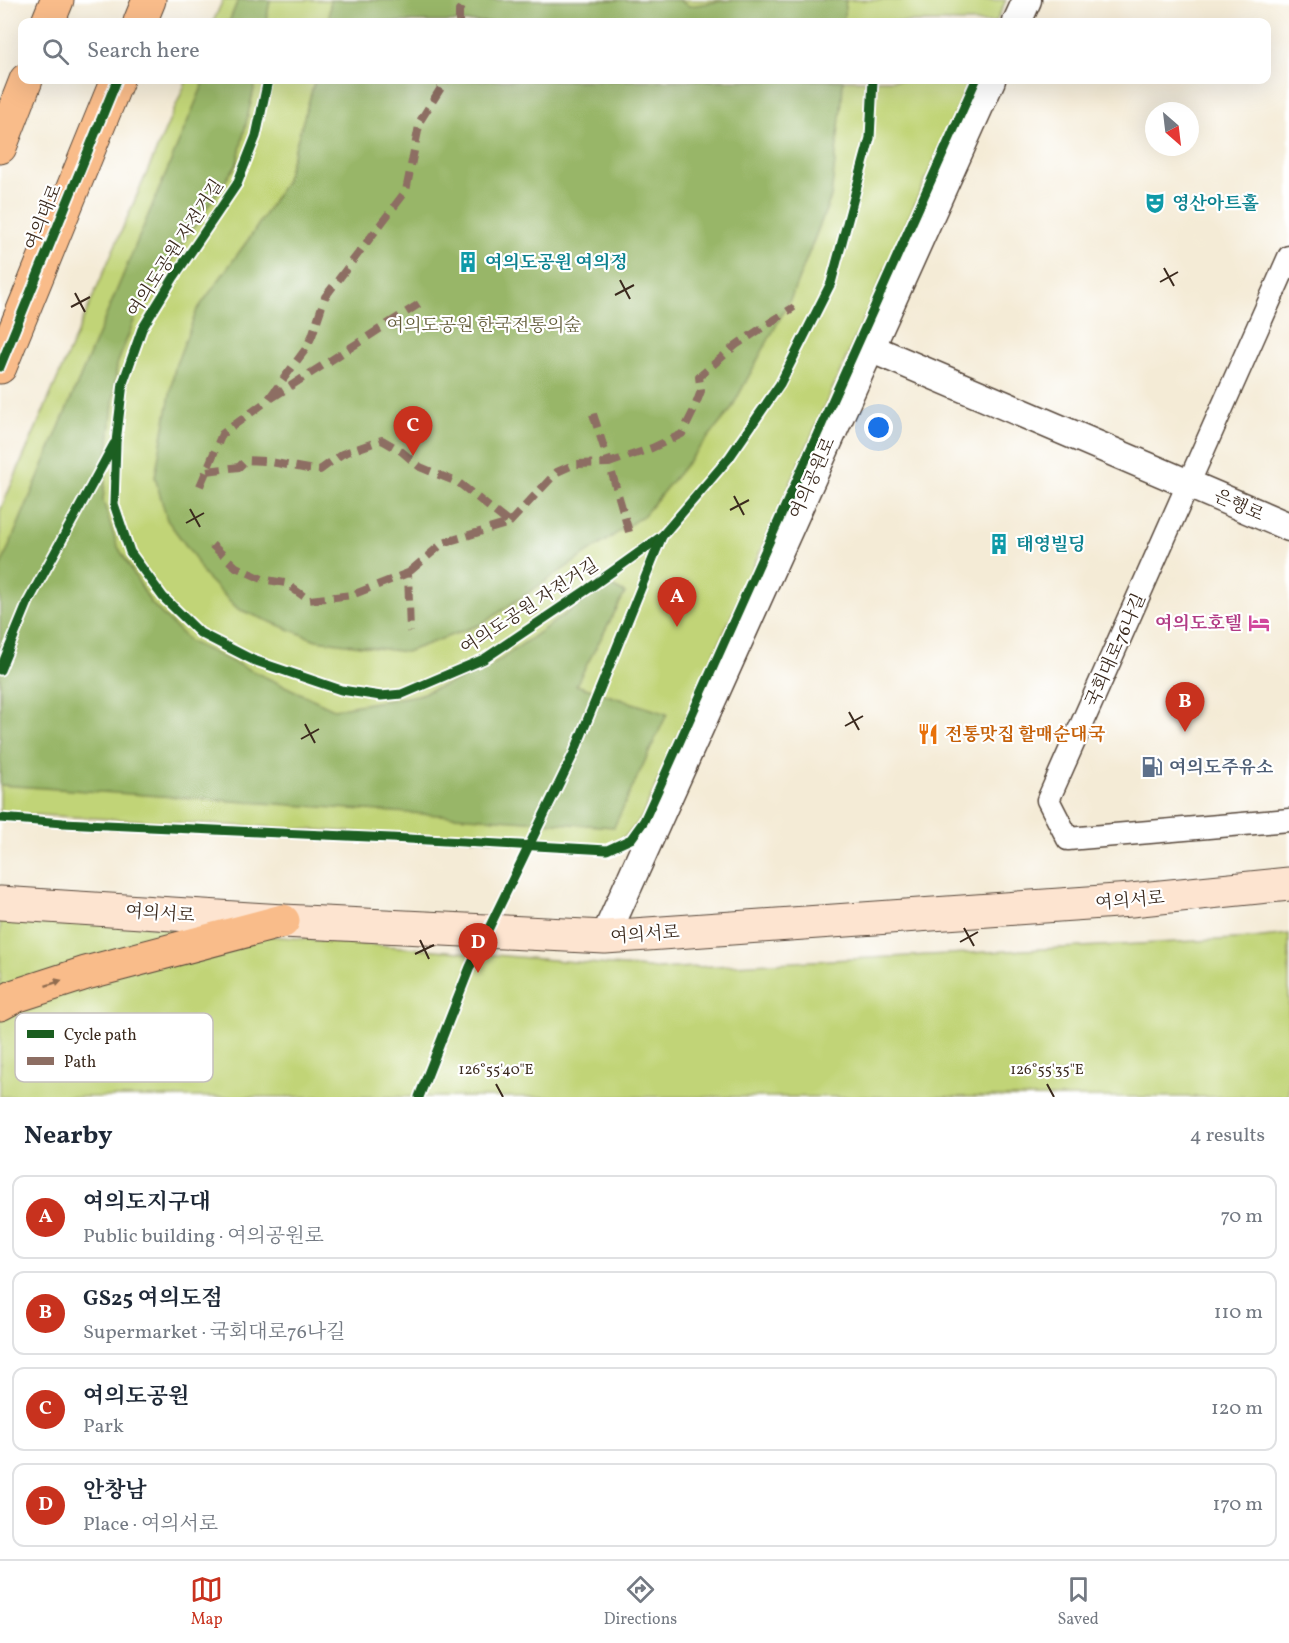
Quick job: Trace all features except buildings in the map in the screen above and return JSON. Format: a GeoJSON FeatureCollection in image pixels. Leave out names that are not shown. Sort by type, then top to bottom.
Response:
{"type":"FeatureCollection","features":[{"type":"Feature","properties":{"kind":"main road"},"geometry":{"type":"LineString","coordinates":[[50,18],[57,0]]}},
{"type":"Feature","properties":{"kind":"main road"},"geometry":{"type":"LineString","coordinates":[[142,18],[149,0]]}},
{"type":"Feature","properties":{"kind":"main road"},"geometry":{"type":"LineString","coordinates":[[0,147],[24,84]]}},
{"type":"Feature","properties":{"kind":"main road","name":"여의대로"},"geometry":{"type":"LineString","coordinates":[[0,367],[115,84]]}},
{"type":"Feature","properties":{"kind":"main road","name":"여의서로"},"geometry":{"type":"LineString","coordinates":[[0,903],[283,921],[605,937],[1131,900],[1287,879]]}},
{"type":"Feature","properties":{"kind":"main road"},"geometry":{"type":"LineString","coordinates":[[0,1004],[15,996],[87,973],[283,921]]}},
{"type":"Feature","properties":{"kind":"street"},"geometry":{"type":"LineString","coordinates":[[1019,18],[1027,0]]}},
{"type":"Feature","properties":{"kind":"street","name":"여의공원로"},"geometry":{"type":"LineString","coordinates":[[605,937],[989,84]]}},
{"type":"Feature","properties":{"kind":"street","name":"국회대로76나길"},"geometry":{"type":"LineString","coordinates":[[1289,257],[1048,800],[1068,839],[1289,820]]}},
{"type":"Feature","properties":{"kind":"street"},"geometry":{"type":"LineString","coordinates":[[870,348],[1188,483]]}},
{"type":"Feature","properties":{"kind":"street","name":"은행로"},"geometry":{"type":"LineString","coordinates":[[1188,483],[1289,527]]}},
{"type":"Feature","properties":{"kind":"green space"},"geometry":{"type":"Polygon","coordinates":[[[223,0],[1006,0],[998,18],[215,18],[223,0]]]}},
{"type":"Feature","properties":{"kind":"green space"},"geometry":{"type":"Polygon","coordinates":[[[238,0],[270,0],[267,18],[231,18],[238,0]]]}},
{"type":"Feature","properties":{"kind":"green space"},"geometry":{"type":"Polygon","coordinates":[[[330,0],[679,0],[689,6],[729,0],[846,0],[844,18],[329,18],[330,0]]]}},
{"type":"Feature","properties":{"kind":"green space"},"geometry":{"type":"Polygon","coordinates":[[[185,84],[968,84],[642,817],[627,834],[608,846],[0,813],[0,511],[185,84]]]}},
{"type":"Feature","properties":{"kind":"green space"},"geometry":{"type":"Polygon","coordinates":[[[203,84],[255,84],[237,164],[140,305],[117,365],[103,501],[117,545],[151,603],[190,642],[334,709],[418,695],[487,669],[608,584],[625,593],[576,685],[667,714],[614,827],[0,785],[0,568],[203,84]]]}},
{"type":"Feature","properties":{"kind":"green space","name":"여의도공원 한국전통의숲"},"geometry":{"type":"Polygon","coordinates":[[[314,84],[843,84],[831,197],[791,298],[730,411],[644,515],[482,624],[406,652],[316,640],[238,609],[204,575],[193,555],[167,520],[155,477],[175,367],[197,310],[253,233],[285,182],[314,84]]]}},
{"type":"Feature","properties":{"kind":"green space"},"geometry":{"type":"Polygon","coordinates":[[[0,913],[658,969],[1254,938],[1289,934],[1289,1097],[0,1097],[0,913]]]}},
{"type":"Feature","properties":{"kind":"marked path"},"geometry":{"type":"LineString","coordinates":[[459,18],[459,11],[464,0]]}},
{"type":"Feature","properties":{"kind":"marked path"},"geometry":{"type":"LineString","coordinates":[[419,304],[267,401],[305,350],[325,297],[406,191],[420,121],[443,84]]}},
{"type":"Feature","properties":{"kind":"marked path"},"geometry":{"type":"LineString","coordinates":[[629,532],[609,463],[652,448],[682,434],[701,391],[699,377],[736,345],[794,307]]}},
{"type":"Feature","properties":{"kind":"marked path"},"geometry":{"type":"LineString","coordinates":[[200,486],[222,434],[267,401]]}},
{"type":"Feature","properties":{"kind":"marked path"},"geometry":{"type":"LineString","coordinates":[[509,523],[557,472],[575,464],[609,463],[593,414]]}},
{"type":"Feature","properties":{"kind":"marked path"},"geometry":{"type":"LineString","coordinates":[[207,471],[239,467],[246,460],[320,470],[342,454],[382,440],[401,451],[420,467],[459,483],[509,523],[443,543],[408,573]]}},
{"type":"Feature","properties":{"kind":"marked path"},"geometry":{"type":"LineString","coordinates":[[212,545],[236,567],[262,579],[285,583],[309,600],[352,595],[408,573],[410,632]]}},
{"type":"Feature","properties":{"kind":"cycle path"},"geometry":{"type":"LineString","coordinates":[[0,367],[115,84]]}},
{"type":"Feature","properties":{"kind":"cycle path","name":"여의도공원 자전거길"},"geometry":{"type":"LineString","coordinates":[[267,84],[256,136],[237,184],[142,329],[123,383],[116,442],[114,504],[130,552],[163,597],[200,633],[253,660],[341,690],[381,696],[402,694],[484,659],[588,589],[662,536],[729,458],[780,384],[831,283],[870,138],[873,84]]}},
{"type":"Feature","properties":{"kind":"cycle path"},"geometry":{"type":"LineString","coordinates":[[0,818],[607,850],[631,839],[644,821],[974,84]]}},
{"type":"Feature","properties":{"kind":"cycle path"},"geometry":{"type":"LineString","coordinates":[[0,670],[28,602],[114,444]]}},
{"type":"Feature","properties":{"kind":"cycle path"},"geometry":{"type":"LineString","coordinates":[[419,1097],[470,967],[574,753],[662,536]]}},
{"type":"Feature","properties":{"kind":"place","name":"영산아트홀"},"geometry":{"type":"Point","coordinates":[1155,203]}},
{"type":"Feature","properties":{"kind":"place","name":"여의도공원 여의정"},"geometry":{"type":"Point","coordinates":[468,262]}},
{"type":"Feature","properties":{"kind":"place","name":"여의도공원"},"geometry":{"type":"Point","coordinates":[413,456]}},
{"type":"Feature","properties":{"kind":"place","name":"태영빌딩"},"geometry":{"type":"Point","coordinates":[999,544]}},
{"type":"Feature","properties":{"kind":"place","name":"여의도호텔"},"geometry":{"type":"Point","coordinates":[1259,623]}},
{"type":"Feature","properties":{"kind":"place","name":"여의도지구대"},"geometry":{"type":"Point","coordinates":[677,627]}},
{"type":"Feature","properties":{"kind":"place","name":"GS25 여의도점"},"geometry":{"type":"Point","coordinates":[1185,732]}},
{"type":"Feature","properties":{"kind":"place","name":"전통맛집 할매순대국"},"geometry":{"type":"Point","coordinates":[928,734]}},
{"type":"Feature","properties":{"kind":"place","name":"여의도주유소"},"geometry":{"type":"Point","coordinates":[1152,767]}},
{"type":"Feature","properties":{"kind":"place","name":"안창남"},"geometry":{"type":"Point","coordinates":[478,973]}}]}
